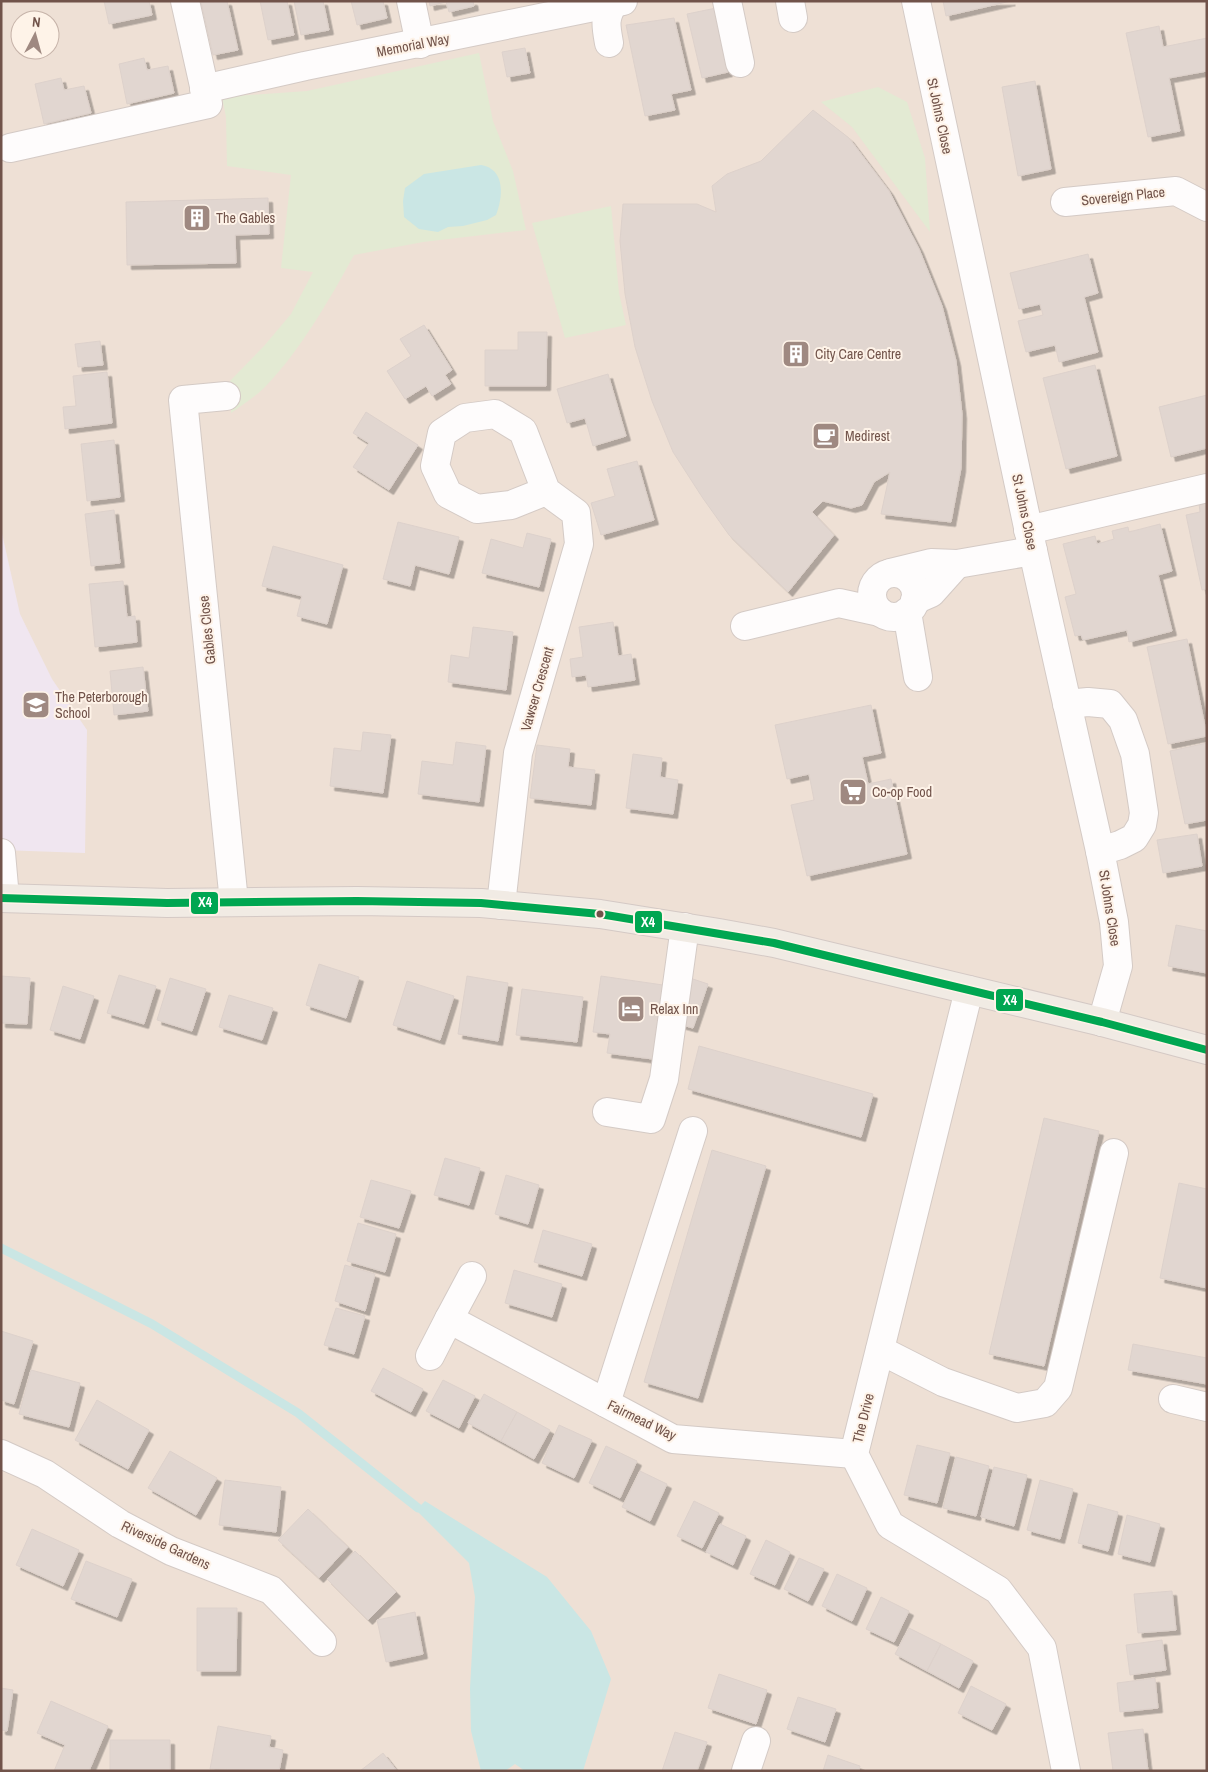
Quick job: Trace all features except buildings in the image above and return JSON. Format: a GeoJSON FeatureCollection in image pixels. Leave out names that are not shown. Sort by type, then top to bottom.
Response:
{"type":"FeatureCollection","features":[{"type":"Feature","properties":{"kind":"main road"},"geometry":{"type":"LineString","coordinates":[[3,898],[167,903],[357,901],[481,903],[600,914],[774,943],[1102,1022],[1207,1050]]}},
{"type":"Feature","properties":{"kind":"street"},"geometry":{"type":"LineString","coordinates":[[10,148],[208,104],[185,1]]}},
{"type":"Feature","properties":{"kind":"street"},"geometry":{"type":"LineString","coordinates":[[411,1],[420,44]]}},
{"type":"Feature","properties":{"kind":"street"},"geometry":{"type":"LineString","coordinates":[[727,1],[740,63]]}},
{"type":"Feature","properties":{"kind":"street"},"geometry":{"type":"LineString","coordinates":[[790,1],[793,18],[796,1]]}},
{"type":"Feature","properties":{"kind":"street","name":"St Johns Close"},"geometry":{"type":"LineString","coordinates":[[916,1],[1114,922],[1118,966],[1102,1022]]}},
{"type":"Feature","properties":{"kind":"street","name":"Memorial Way"},"geometry":{"type":"LineString","coordinates":[[204,89],[305,66],[420,44],[605,17]]}},
{"type":"Feature","properties":{"kind":"street","name":"Sovereign Place"},"geometry":{"type":"LineString","coordinates":[[1065,202],[1176,191],[1207,207]]}},
{"type":"Feature","properties":{"kind":"street","name":"Gables Close"},"geometry":{"type":"LineString","coordinates":[[226,396],[183,400],[234,902]]}},
{"type":"Feature","properties":{"kind":"street"},"geometry":{"type":"LineString","coordinates":[[745,626],[839,602],[884,576],[931,563],[957,564],[1207,488]]}},
{"type":"Feature","properties":{"kind":"street","name":"Vawser Crescent"},"geometry":{"type":"LineString","coordinates":[[501,905],[518,752],[579,544],[576,513],[546,490]]}},
{"type":"Feature","properties":{"kind":"street"},"geometry":{"type":"LineString","coordinates":[[839,602],[899,610],[931,593],[957,564]]}},
{"type":"Feature","properties":{"kind":"street"},"geometry":{"type":"LineString","coordinates":[[904,575],[914,585],[916,593],[899,610],[875,606],[872,600],[874,586],[884,576],[904,575]]}},
{"type":"Feature","properties":{"kind":"street"},"geometry":{"type":"LineString","coordinates":[[1067,704],[1088,702],[1110,704],[1123,720],[1135,754],[1144,813],[1142,826],[1134,838],[1120,845],[1100,851]]}},
{"type":"Feature","properties":{"kind":"street"},"geometry":{"type":"LineString","coordinates":[[1,854],[3,898]]}},
{"type":"Feature","properties":{"kind":"street"},"geometry":{"type":"LineString","coordinates":[[607,1112],[651,1119],[664,1079],[685,927]]}},
{"type":"Feature","properties":{"kind":"street","name":"The Drive"},"geometry":{"type":"LineString","coordinates":[[969,990],[854,1454],[890,1525],[998,1590],[1042,1648],[1066,1771]]}},
{"type":"Feature","properties":{"kind":"street"},"geometry":{"type":"LineString","coordinates":[[606,1403],[692,1131]]}},
{"type":"Feature","properties":{"kind":"street"},"geometry":{"type":"LineString","coordinates":[[880,1350],[943,1382],[1017,1408],[1045,1403],[1058,1388],[1114,1153]]}},
{"type":"Feature","properties":{"kind":"street"},"geometry":{"type":"LineString","coordinates":[[430,1356],[472,1276]]}},
{"type":"Feature","properties":{"kind":"street","name":"Fairmead Way"},"geometry":{"type":"LineString","coordinates":[[449,1319],[673,1439],[854,1454]]}},
{"type":"Feature","properties":{"kind":"street"},"geometry":{"type":"LineString","coordinates":[[1173,1399],[1207,1407]]}},
{"type":"Feature","properties":{"kind":"street","name":"Riverside Gardens"},"geometry":{"type":"LineString","coordinates":[[1,1454],[44,1474],[120,1524],[172,1551],[271,1590],[322,1642]]}},
{"type":"Feature","properties":{"kind":"street"},"geometry":{"type":"LineString","coordinates":[[746,1771],[756,1741]]}},
{"type":"Feature","properties":{"kind":"shaded area"},"geometry":{"type":"Polygon","coordinates":[[[1,1],[1207,1],[1207,1771],[1,1771],[1,1]]]}},
{"type":"Feature","properties":{"kind":"shaded area","name":"The Peterborough School"},"geometry":{"type":"Polygon","coordinates":[[[1,529],[20,614],[52,679],[87,730],[85,853],[1,850],[1,529]]]}},
{"type":"Feature","properties":{"kind":"green space"},"geometry":{"type":"Polygon","coordinates":[[[479,53],[493,121],[513,171],[526,230],[423,242],[354,255],[325,307],[278,373],[253,398],[231,413],[230,381],[264,346],[291,314],[313,272],[281,268],[291,175],[227,166],[226,117],[222,97],[307,91],[479,53]]]}},
{"type":"Feature","properties":{"kind":"green space"},"geometry":{"type":"Polygon","coordinates":[[[878,87],[907,102],[925,158],[930,232],[852,127],[821,102],[878,87]]]}},
{"type":"Feature","properties":{"kind":"green space"},"geometry":{"type":"Polygon","coordinates":[[[611,206],[619,293],[626,325],[565,338],[532,223],[611,206]]]}},
{"type":"Feature","properties":{"kind":"water"},"geometry":{"type":"Polygon","coordinates":[[[481,165],[495,172],[499,178],[501,193],[496,215],[487,220],[463,226],[448,227],[438,232],[419,229],[404,217],[403,201],[405,188],[424,174],[481,165]]]}},
{"type":"Feature","properties":{"kind":"water"},"geometry":{"type":"Polygon","coordinates":[[[425,1501],[547,1577],[591,1631],[611,1679],[583,1771],[525,1771],[515,1764],[505,1771],[481,1771],[471,1731],[470,1688],[475,1597],[469,1563],[416,1510],[425,1501]]]}},
{"type":"Feature","properties":{"kind":"waterway"},"geometry":{"type":"LineString","coordinates":[[1,1248],[152,1324],[298,1413],[418,1508]]}},
{"type":"Feature","properties":{"kind":"transit line","name":"X4"},"geometry":{"type":"LineString","coordinates":[[1,898],[167,903],[357,901],[481,903],[600,914],[774,943],[1102,1022],[1207,1050]]}},
{"type":"Feature","properties":{"kind":"place","name":"The Gables"},"geometry":{"type":"Point","coordinates":[197,218]}},
{"type":"Feature","properties":{"kind":"place","name":"City Care Centre"},"geometry":{"type":"Point","coordinates":[796,354]}},
{"type":"Feature","properties":{"kind":"place","name":"Medirest"},"geometry":{"type":"Point","coordinates":[826,436]}},
{"type":"Feature","properties":{"kind":"place","name":"The Peterborough School"},"geometry":{"type":"Point","coordinates":[36,705]}},
{"type":"Feature","properties":{"kind":"place","name":"Co-op Food"},"geometry":{"type":"Point","coordinates":[853,792]}},
{"type":"Feature","properties":{"kind":"place","name":"Relax Inn"},"geometry":{"type":"Point","coordinates":[631,1009]}}]}
